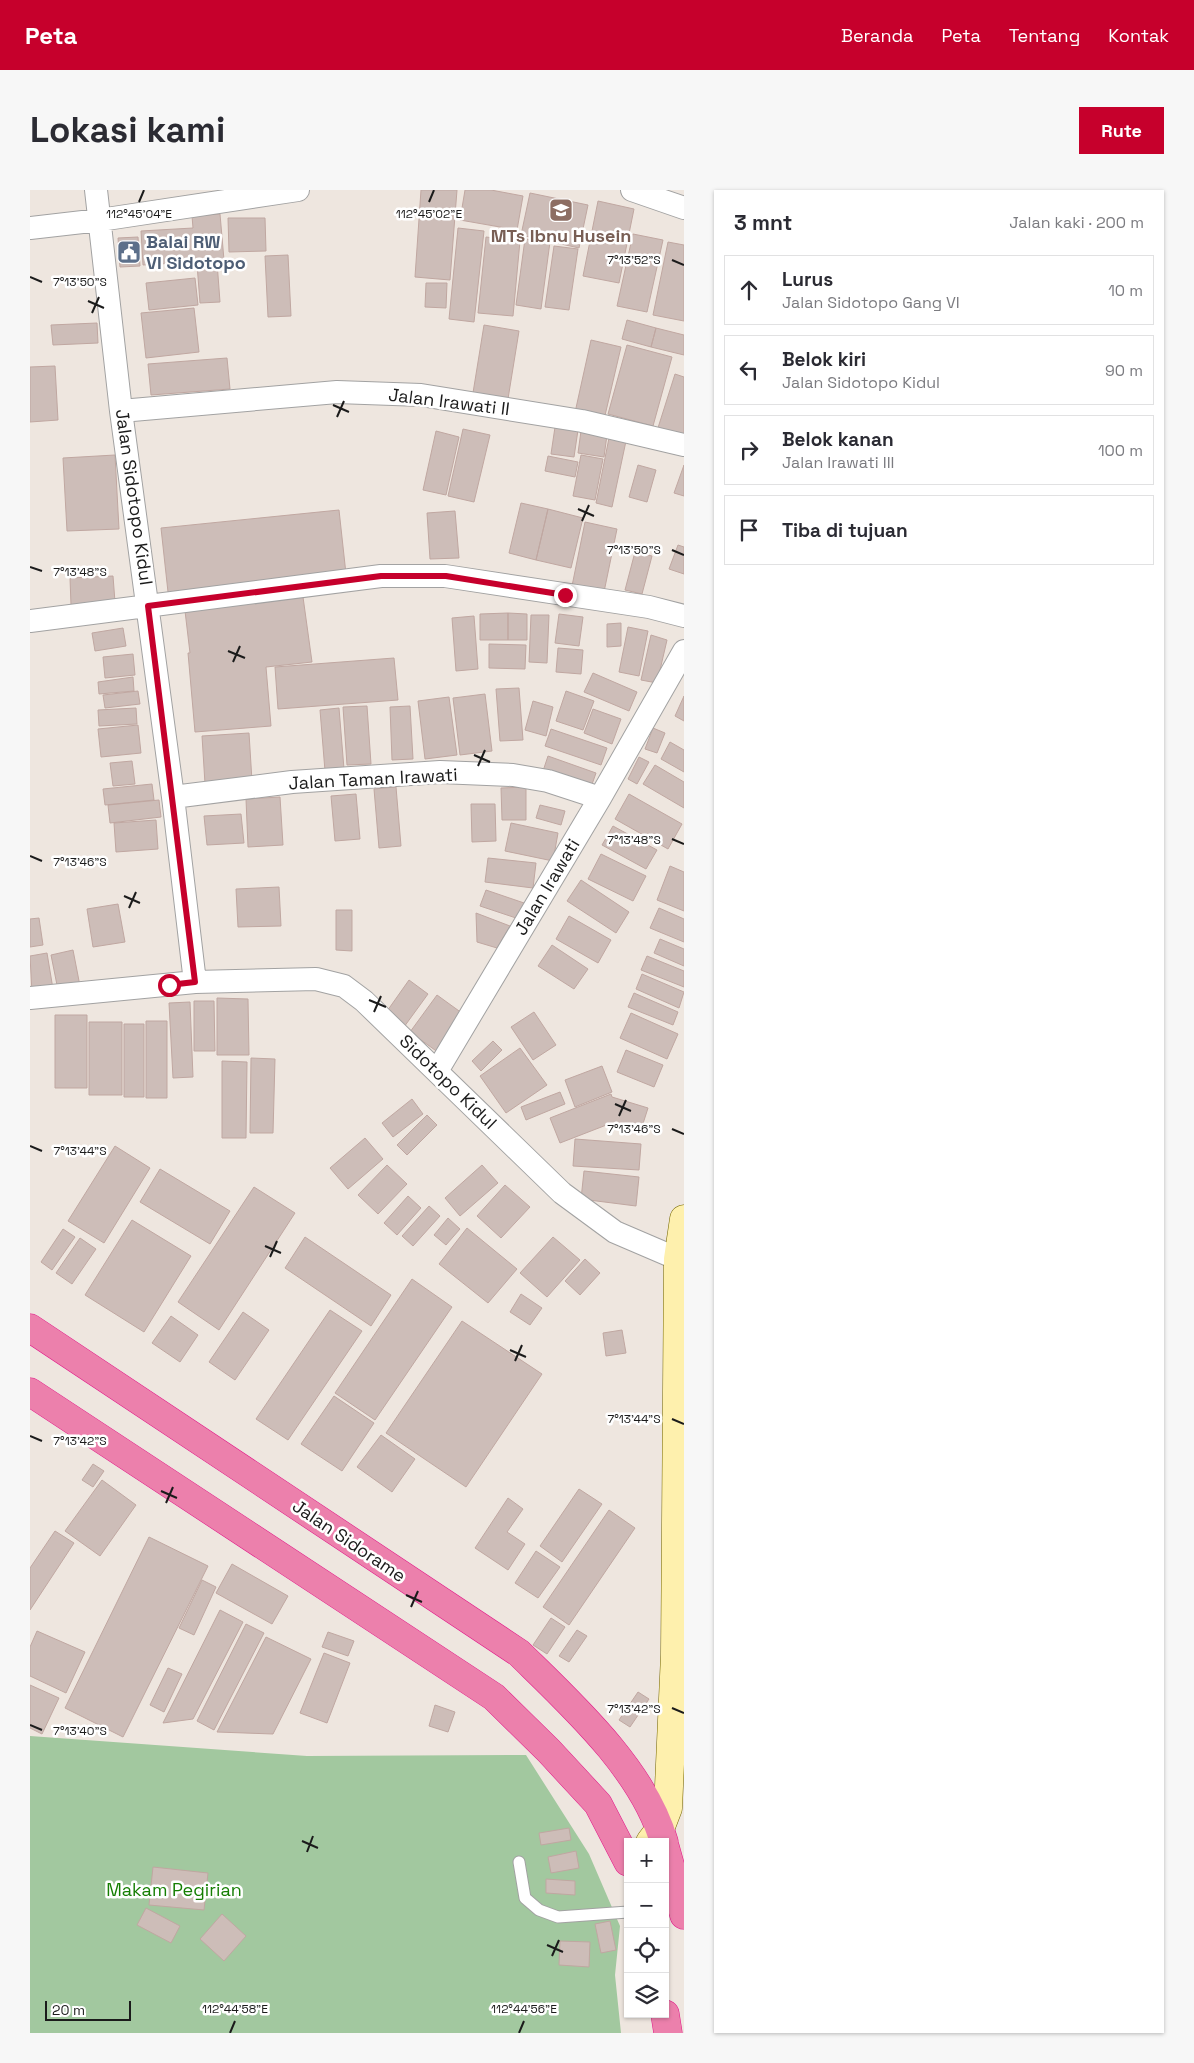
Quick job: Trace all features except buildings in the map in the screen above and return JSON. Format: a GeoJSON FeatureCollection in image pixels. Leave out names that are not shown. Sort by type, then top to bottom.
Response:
{"type":"FeatureCollection","features":[{"type":"Feature","properties":{"kind":"highway","name":"Jalan Sidorame"},"geometry":{"type":"LineString","coordinates":[[30,1328],[519,1653],[586,1718],[634,1780],[659,1838]]}},
{"type":"Feature","properties":{"kind":"highway"},"geometry":{"type":"LineString","coordinates":[[30,1392],[494,1697],[549,1751],[598,1804],[624,1854]]}},
{"type":"Feature","properties":{"kind":"highway","name":"Jalan Sidorame"},"geometry":{"type":"LineString","coordinates":[[669,1877],[676,1905]]}},
{"type":"Feature","properties":{"kind":"highway"},"geometry":{"type":"LineString","coordinates":[[666,2018],[668,2033]]}},
{"type":"Feature","properties":{"kind":"street","name":"Jalan Sidotopo Kidul"},"geometry":{"type":"LineString","coordinates":[[96,190],[121,411],[173,797],[195,982]]}},
{"type":"Feature","properties":{"kind":"street"},"geometry":{"type":"LineString","coordinates":[[30,228],[100,220],[298,190]]}},
{"type":"Feature","properties":{"kind":"street"},"geometry":{"type":"LineString","coordinates":[[632,190],[684,208]]}},
{"type":"Feature","properties":{"kind":"street","name":"Jalan Irawati II"},"geometry":{"type":"LineString","coordinates":[[121,411],[337,392],[421,395],[582,421],[684,445]]}},
{"type":"Feature","properties":{"kind":"street"},"geometry":{"type":"LineString","coordinates":[[30,621],[381,576],[446,576],[649,607],[684,616]]}},
{"type":"Feature","properties":{"kind":"street","name":"Jalan Irawati"},"geometry":{"type":"LineString","coordinates":[[436,1071],[600,798],[684,651]]}},
{"type":"Feature","properties":{"kind":"street","name":"Jalan Taman Irawati"},"geometry":{"type":"LineString","coordinates":[[173,797],[292,782],[440,772],[513,775],[548,781],[600,798]]}},
{"type":"Feature","properties":{"kind":"street","name":"Sidotopo Kidul"},"geometry":{"type":"LineString","coordinates":[[30,998],[195,982],[316,979],[344,986],[364,1001],[562,1193],[615,1232],[681,1259]]}},
{"type":"Feature","properties":{"kind":"street"},"geometry":{"type":"LineString","coordinates":[[660,1838],[668,1808],[676,1791],[680,1595],[681,1259],[684,1219]]}},
{"type":"Feature","properties":{"kind":"lane"},"geometry":{"type":"LineString","coordinates":[[520,1862],[524,1898],[539,1910],[558,1916],[624,1912]]}},
{"type":"Feature","properties":{"kind":"green space","name":"Makam Pegirian"},"geometry":{"type":"Polygon","coordinates":[[[30,1736],[307,1756],[526,1755],[589,1854],[620,1926],[615,1975],[621,2033],[30,2033],[30,1736]]]}},
{"type":"Feature","properties":{"kind":"place","name":"MTs Ibnu Husein"},"geometry":{"type":"Point","coordinates":[561,210]}},
{"type":"Feature","properties":{"kind":"place","name":"Balai RW VI Sidotopo"},"geometry":{"type":"Point","coordinates":[129,252]}},
{"type":"Feature","properties":{"kind":"route"},"geometry":{"type":"LineString","coordinates":[[169,985],[195,982],[148,606],[381,576],[446,576],[565,595]]}}]}
